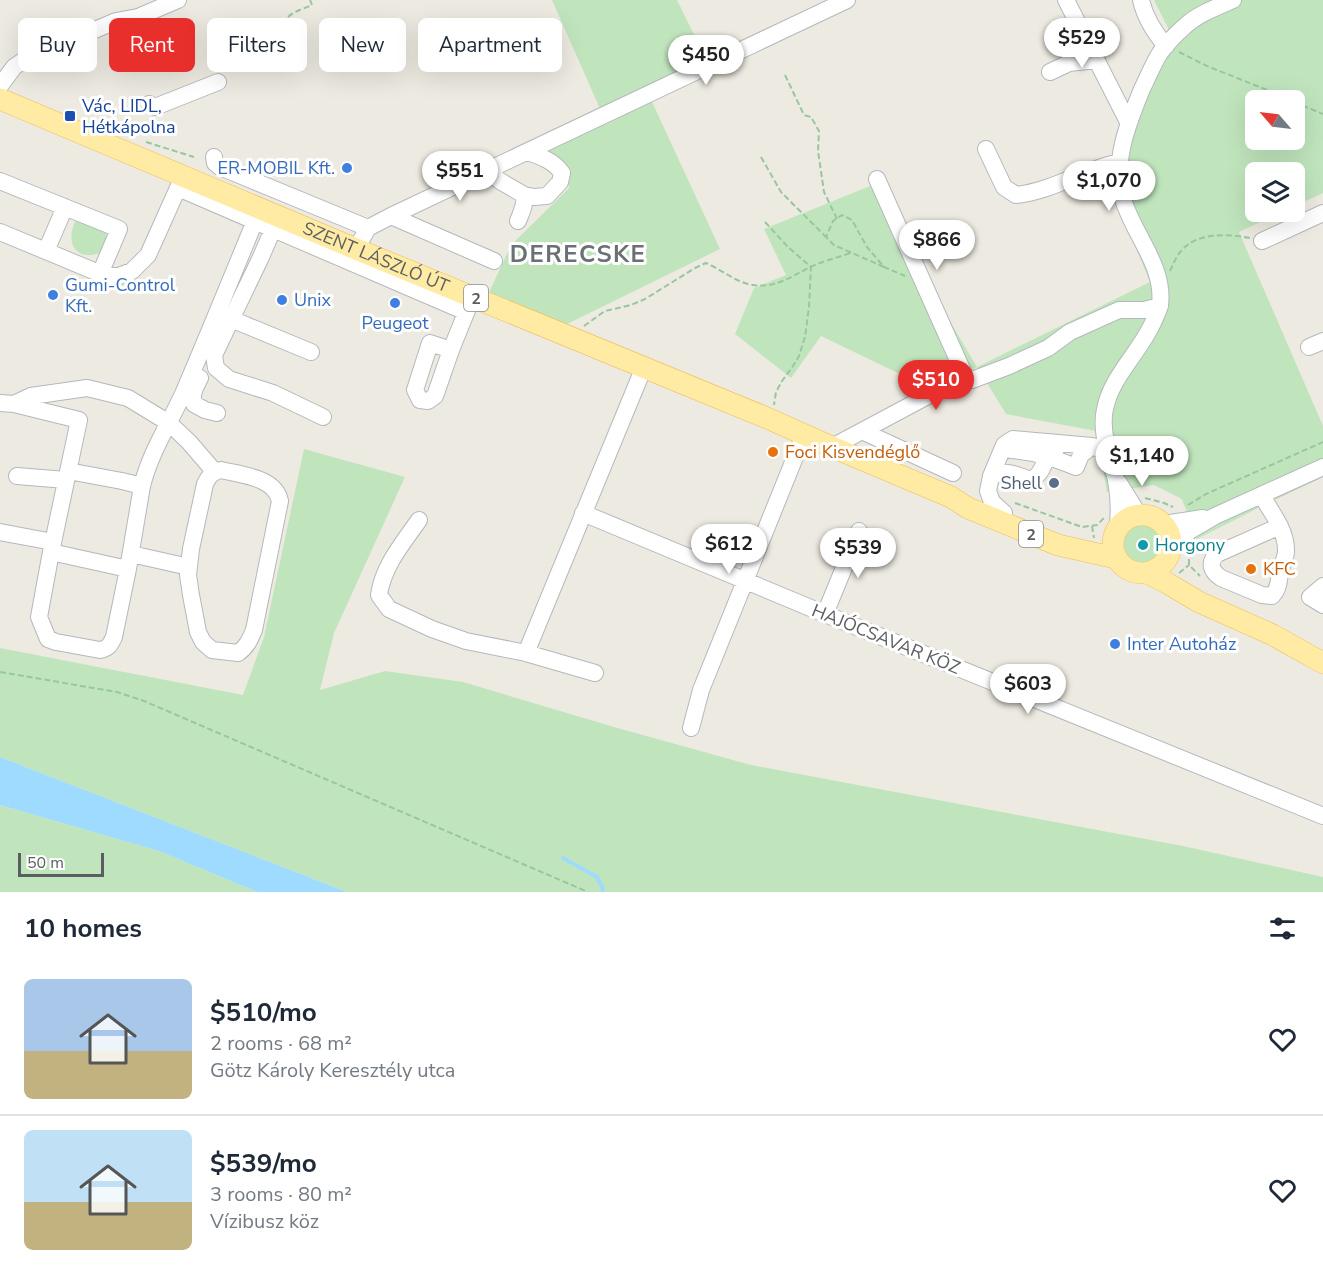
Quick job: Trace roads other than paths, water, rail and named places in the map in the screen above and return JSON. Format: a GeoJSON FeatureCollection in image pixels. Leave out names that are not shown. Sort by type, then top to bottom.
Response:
{"type":"FeatureCollection","features":[{"type":"Feature","properties":{"kind":"main road","name":"SZENT LÁSZLÓ ÚT"},"geometry":{"type":"LineString","coordinates":[[0,99],[181,182],[266,218],[356,249],[469,304],[570,336],[951,497]]}},
{"type":"Feature","properties":{"kind":"main road","name":"2"},"geometry":{"type":"LineString","coordinates":[[951,497],[965,499],[1065,537],[1089,540],[1115,533],[1122,522],[1131,517],[1129,504]]}},
{"type":"Feature","properties":{"kind":"main road","name":"2"},"geometry":{"type":"LineString","coordinates":[[951,497],[968,508],[1058,545],[1116,558],[1129,571],[1138,574],[1147,573],[1157,577],[1199,602],[1273,635],[1323,663]]}},
{"type":"Feature","properties":{"kind":"main road"},"geometry":{"type":"LineString","coordinates":[[1129,504],[1164,524]]}},
{"type":"Feature","properties":{"kind":"main road","name":"2"},"geometry":{"type":"LineString","coordinates":[[1164,524],[1169,532],[1171,551],[1179,573],[1226,614]]}},
{"type":"Feature","properties":{"kind":"main road"},"geometry":{"type":"LineString","coordinates":[[1115,533],[1113,548],[1116,558]]}},
{"type":"Feature","properties":{"kind":"main road"},"geometry":{"type":"LineString","coordinates":[[1147,573],[1158,570],[1165,564],[1171,551]]}},
{"type":"Feature","properties":{"kind":"street"},"geometry":{"type":"LineString","coordinates":[[0,86],[14,67],[24,60],[116,21],[138,17],[178,0]]}},
{"type":"Feature","properties":{"kind":"street"},"geometry":{"type":"LineString","coordinates":[[356,249],[368,228],[391,216],[847,0]]}},
{"type":"Feature","properties":{"kind":"street"},"geometry":{"type":"LineString","coordinates":[[1066,0],[1128,122]]}},
{"type":"Feature","properties":{"kind":"street"},"geometry":{"type":"LineString","coordinates":[[1141,0],[1143,10],[1154,32],[1166,46]]}},
{"type":"Feature","properties":{"kind":"street"},"geometry":{"type":"LineString","coordinates":[[1113,471],[1103,426],[1108,397],[1122,369],[1138,351],[1149,333],[1160,306],[1160,285],[1152,260],[1123,201],[1120,162],[1128,122],[1149,74],[1166,46],[1186,24],[1233,0]]}},
{"type":"Feature","properties":{"kind":"street"},"geometry":{"type":"LineString","coordinates":[[1050,72],[1069,63],[1096,60]]}},
{"type":"Feature","properties":{"kind":"street"},"geometry":{"type":"LineString","coordinates":[[149,104],[155,107],[218,82]]}},
{"type":"Feature","properties":{"kind":"street"},"geometry":{"type":"LineString","coordinates":[[986,148],[1004,187],[1016,195],[1030,194],[1107,164],[1120,162]]}},
{"type":"Feature","properties":{"kind":"street"},"geometry":{"type":"LineString","coordinates":[[487,170],[500,181],[524,195],[547,196],[560,182],[562,173],[558,166],[527,152]]}},
{"type":"Feature","properties":{"kind":"street"},"geometry":{"type":"LineString","coordinates":[[214,157],[215,163],[220,167],[368,228]]}},
{"type":"Feature","properties":{"kind":"street"},"geometry":{"type":"LineString","coordinates":[[877,180],[964,376],[972,380],[1048,348],[1070,332],[1119,310],[1144,310],[1160,306]]}},
{"type":"Feature","properties":{"kind":"street"},"geometry":{"type":"LineString","coordinates":[[0,181],[119,229],[100,274]]}},
{"type":"Feature","properties":{"kind":"street"},"geometry":{"type":"LineString","coordinates":[[0,232],[100,274],[119,276],[132,271],[148,255],[181,182]]}},
{"type":"Feature","properties":{"kind":"street"},"geometry":{"type":"LineString","coordinates":[[518,221],[524,206],[524,195]]}},
{"type":"Feature","properties":{"kind":"street"},"geometry":{"type":"LineString","coordinates":[[46,251],[65,207]]}},
{"type":"Feature","properties":{"kind":"street"},"geometry":{"type":"LineString","coordinates":[[1262,241],[1323,213]]}},
{"type":"Feature","properties":{"kind":"street"},"geometry":{"type":"LineString","coordinates":[[391,216],[494,261]]}},
{"type":"Feature","properties":{"kind":"street"},"geometry":{"type":"LineString","coordinates":[[266,218],[469,304],[451,350]]}},
{"type":"Feature","properties":{"kind":"street"},"geometry":{"type":"LineString","coordinates":[[217,413],[195,404],[193,390],[214,355],[231,319],[266,218]]}},
{"type":"Feature","properties":{"kind":"street"},"geometry":{"type":"LineString","coordinates":[[7,404],[79,420],[39,617],[48,639],[100,650],[106,649],[114,637],[130,562],[141,486],[158,445],[266,218]]}},
{"type":"Feature","properties":{"kind":"street"},"geometry":{"type":"LineString","coordinates":[[231,319],[310,352]]}},
{"type":"Feature","properties":{"kind":"street"},"geometry":{"type":"LineString","coordinates":[[214,355],[216,368],[229,379],[273,393],[323,417]]}},
{"type":"Feature","properties":{"kind":"street"},"geometry":{"type":"LineString","coordinates":[[526,652],[644,367]]}},
{"type":"Feature","properties":{"kind":"street"},"geometry":{"type":"LineString","coordinates":[[832,447],[862,431],[935,400],[964,376]]}},
{"type":"Feature","properties":{"kind":"street"},"geometry":{"type":"LineString","coordinates":[[7,404],[31,396],[87,388],[128,398],[169,423],[214,471]]}},
{"type":"Feature","properties":{"kind":"street"},"geometry":{"type":"LineString","coordinates":[[862,431],[953,473]]}},
{"type":"Feature","properties":{"kind":"street"},"geometry":{"type":"LineString","coordinates":[[691,728],[701,690],[804,435]]}},
{"type":"Feature","properties":{"kind":"street"},"geometry":{"type":"LineString","coordinates":[[1004,513],[992,502],[990,484],[1004,445],[1013,439],[1092,446],[1102,450],[1129,504]]}},
{"type":"Feature","properties":{"kind":"street"},"geometry":{"type":"LineString","coordinates":[[990,484],[999,472],[1008,472],[1031,480],[1038,476],[1048,455],[1062,446],[1074,444]]}},
{"type":"Feature","properties":{"kind":"street"},"geometry":{"type":"LineString","coordinates":[[999,456],[1011,450],[1031,452],[1048,455],[1076,467],[1081,455],[1092,446]]}},
{"type":"Feature","properties":{"kind":"street"},"geometry":{"type":"LineString","coordinates":[[1164,524],[1215,516],[1323,467]]}},
{"type":"Feature","properties":{"kind":"street"},"geometry":{"type":"LineString","coordinates":[[221,470],[263,480],[274,488],[280,501],[254,630],[250,640],[238,653],[212,650],[203,642],[198,632],[188,575],[191,549],[205,484],[214,471],[221,470]]}},
{"type":"Feature","properties":{"kind":"street"},"geometry":{"type":"LineString","coordinates":[[17,476],[67,475],[122,481],[141,486]]}},
{"type":"Feature","properties":{"kind":"street"},"geometry":{"type":"LineString","coordinates":[[1261,495],[1280,526],[1286,548],[1278,590],[1272,596],[1262,595],[1221,578],[1212,570],[1212,559],[1217,554],[1280,526]]}},
{"type":"Feature","properties":{"kind":"street","name":"HAJÓCSAVAR KÖZ"},"geometry":{"type":"LineString","coordinates":[[583,513],[1323,816]]}},
{"type":"Feature","properties":{"kind":"street"},"geometry":{"type":"LineString","coordinates":[[419,520],[393,557],[380,584],[379,595],[389,609],[466,642],[526,652],[595,673]]}},
{"type":"Feature","properties":{"kind":"street"},"geometry":{"type":"LineString","coordinates":[[1171,551],[1187,521]]}},
{"type":"Feature","properties":{"kind":"street"},"geometry":{"type":"LineString","coordinates":[[825,614],[859,531]]}},
{"type":"Feature","properties":{"kind":"street"},"geometry":{"type":"LineString","coordinates":[[0,532],[52,547],[130,562],[189,567]]}},
{"type":"Feature","properties":{"kind":"street"},"geometry":{"type":"LineString","coordinates":[[1323,586],[1310,597],[1323,605]]}},
{"type":"Feature","properties":{"kind":"water"},"geometry":{"type":"Polygon","coordinates":[[[0,757],[347,892],[257,892],[159,851],[0,805],[0,757]]]}},
{"type":"Feature","properties":{"kind":"waterway"},"geometry":{"type":"LineString","coordinates":[[563,858],[597,877],[603,889],[602,892]]}},
{"type":"Feature","properties":{"kind":"place","name":"Vác, LIDL, Hétkápolna"},"geometry":{"type":"Point","coordinates":[70,116]}},
{"type":"Feature","properties":{"kind":"place","name":"ER-MOBIL Kft."},"geometry":{"type":"Point","coordinates":[347,168]}},
{"type":"Feature","properties":{"kind":"place","name":"Gumi-Control Kft."},"geometry":{"type":"Point","coordinates":[53,295]}},
{"type":"Feature","properties":{"kind":"place","name":"Unix"},"geometry":{"type":"Point","coordinates":[282,300]}},
{"type":"Feature","properties":{"kind":"place","name":"Peugeot"},"geometry":{"type":"Point","coordinates":[395,303]}},
{"type":"Feature","properties":{"kind":"place","name":"Foci Kisvendéglő"},"geometry":{"type":"Point","coordinates":[773,452]}},
{"type":"Feature","properties":{"kind":"place","name":"Shell"},"geometry":{"type":"Point","coordinates":[1054,483]}},
{"type":"Feature","properties":{"kind":"place","name":"Horgony"},"geometry":{"type":"Point","coordinates":[1143,545]}},
{"type":"Feature","properties":{"kind":"place","name":"KFC"},"geometry":{"type":"Point","coordinates":[1251,569]}},
{"type":"Feature","properties":{"kind":"place","name":"Inter Autoház"},"geometry":{"type":"Point","coordinates":[1115,644]}},
{"type":"Feature","properties":{"kind":"district","name":"DERECSKE"},"geometry":{"type":"Point","coordinates":[578,254]}}]}
